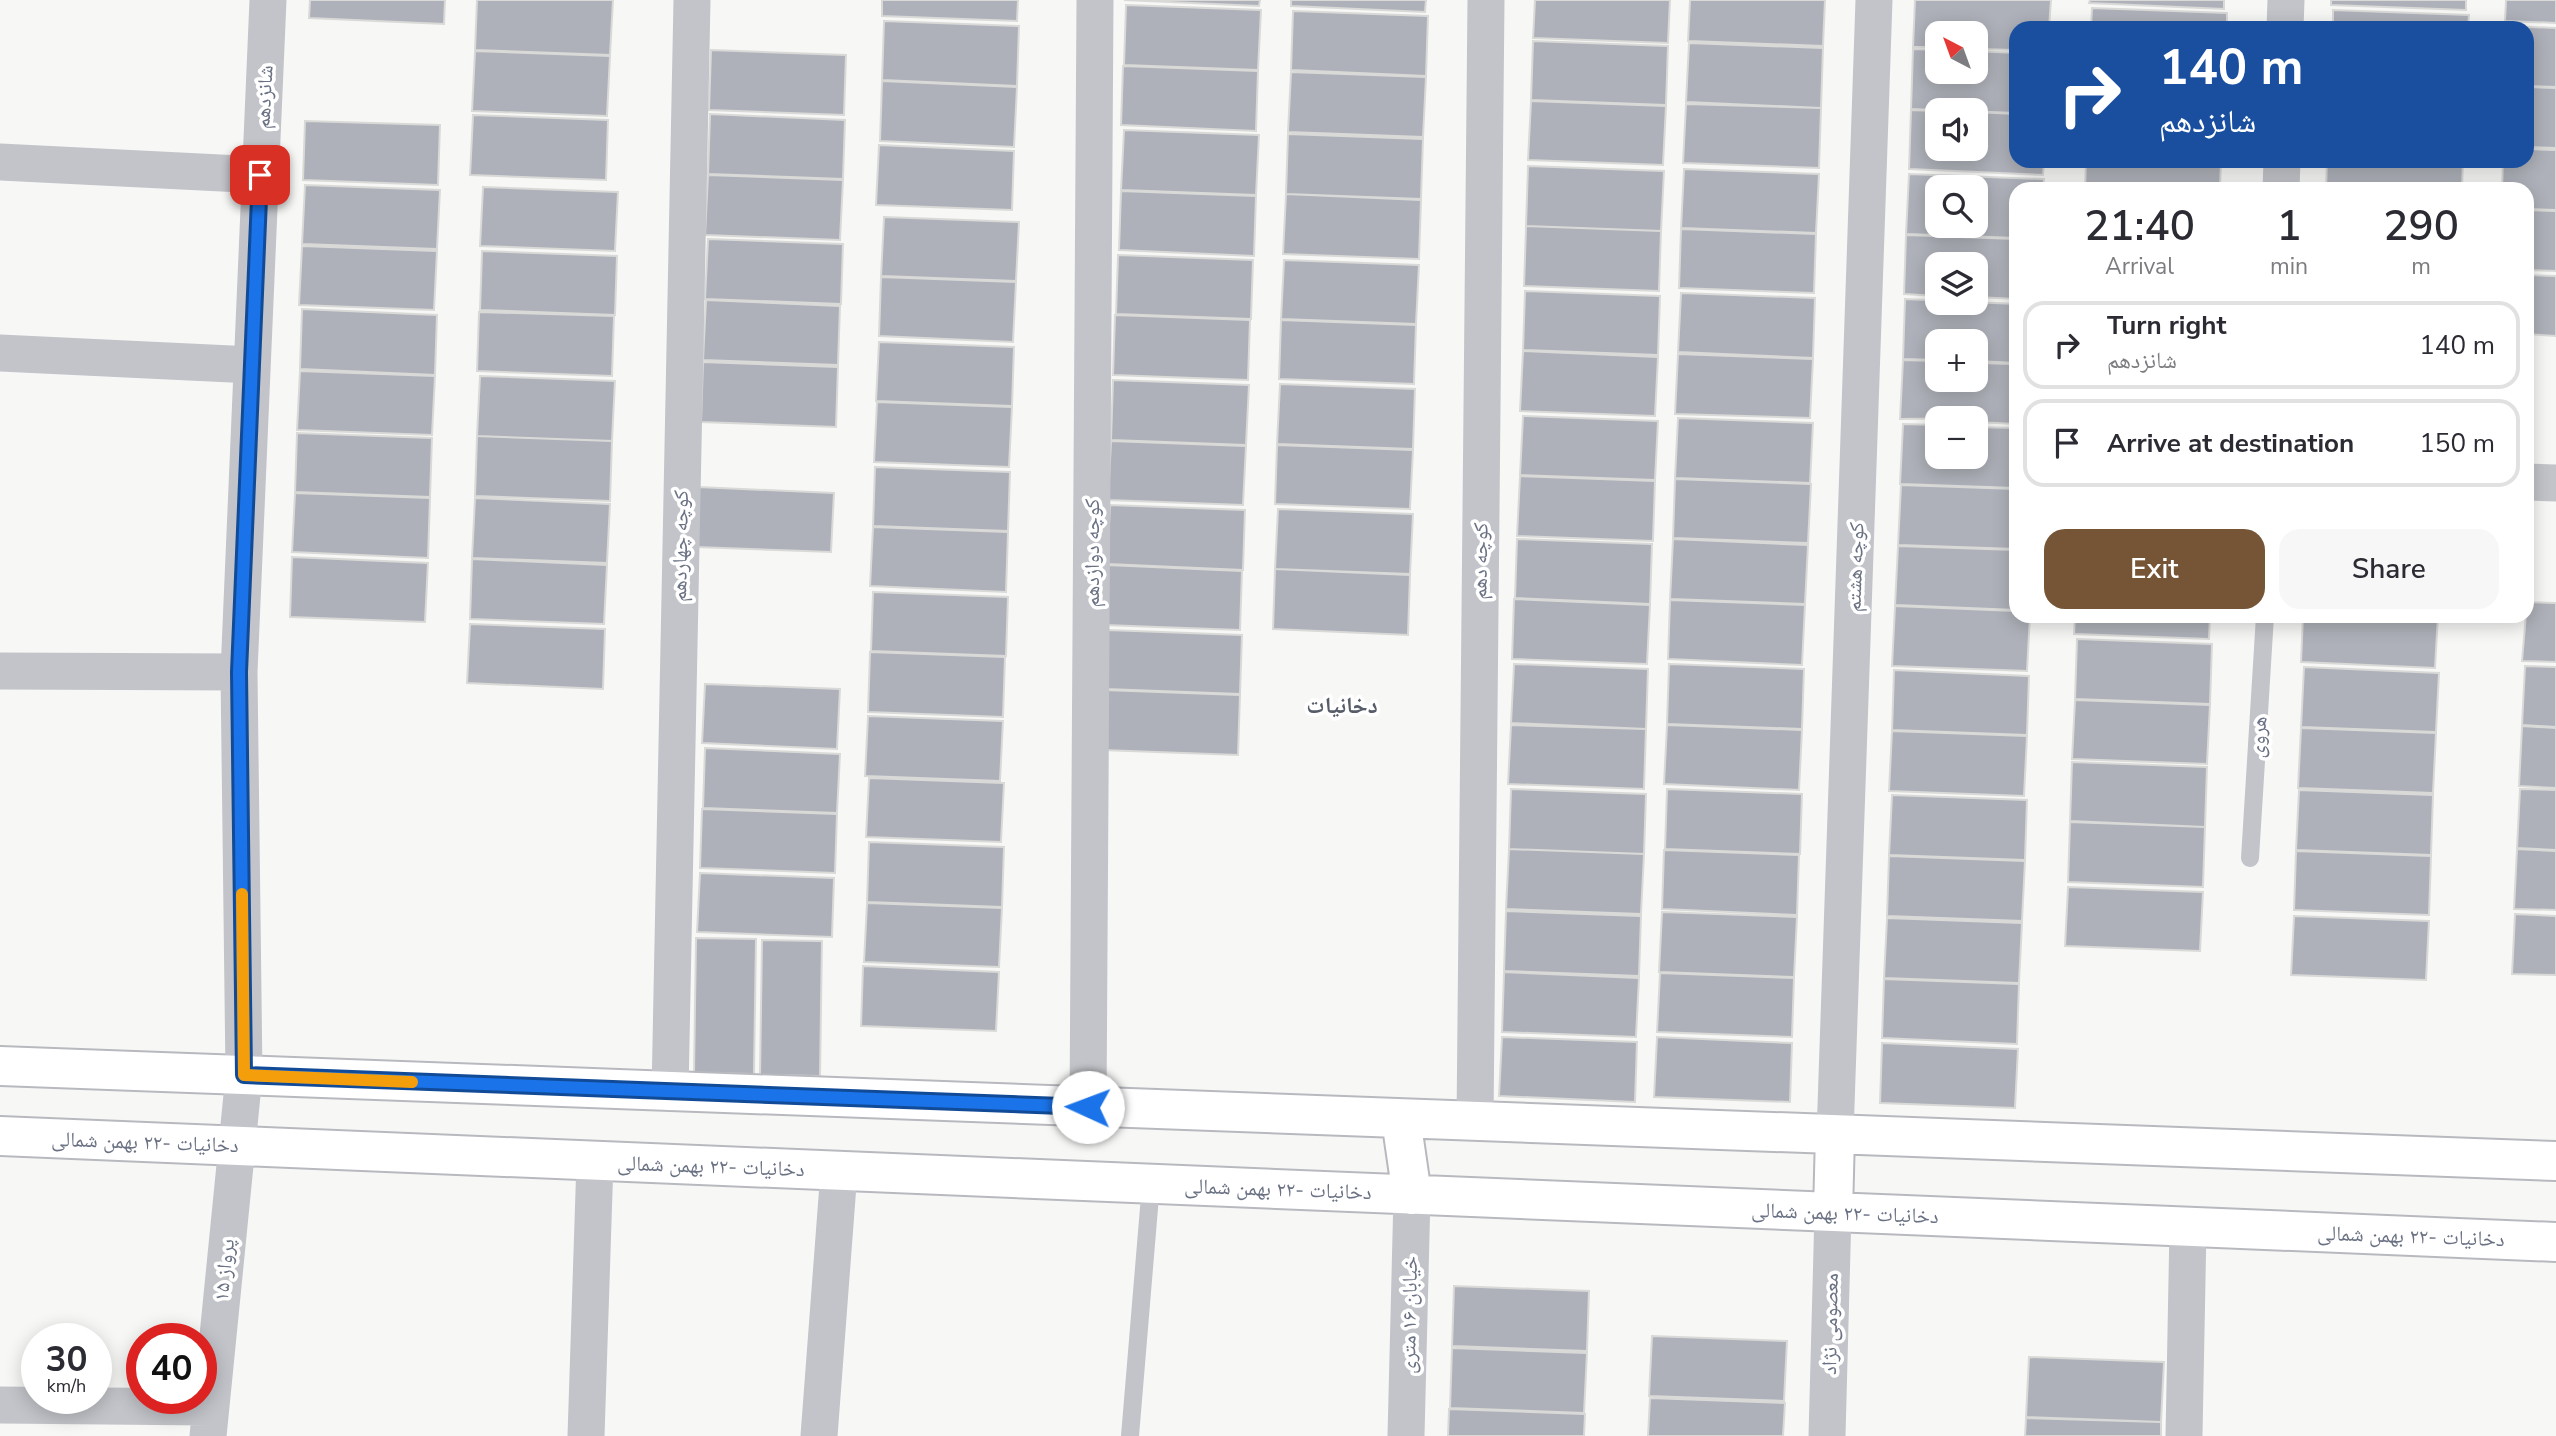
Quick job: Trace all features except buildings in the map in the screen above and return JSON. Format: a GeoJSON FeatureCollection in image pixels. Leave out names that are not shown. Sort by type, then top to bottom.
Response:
{"type":"FeatureCollection","features":[{"type":"Feature","properties":{"kind":"street","name":"شانزدهم"},"geometry":{"type":"LineString","coordinates":[[244,1075],[239,672],[268,0]]}},
{"type":"Feature","properties":{"kind":"street","name":"کوچه چهاردهم"},"geometry":{"type":"LineString","coordinates":[[670,1092],[692,0]]}},
{"type":"Feature","properties":{"kind":"street","name":"کوچه دوازدهم"},"geometry":{"type":"LineString","coordinates":[[1088,1107],[1095,0]]}},
{"type":"Feature","properties":{"kind":"street","name":"کوچه دهم"},"geometry":{"type":"LineString","coordinates":[[1475,1121],[1486,0]]}},
{"type":"Feature","properties":{"kind":"street","name":"کوچه هشتم"},"geometry":{"type":"LineString","coordinates":[[1835,1135],[1874,0]]}},
{"type":"Feature","properties":{"kind":"street"},"geometry":{"type":"LineString","coordinates":[[2285,21],[2286,0]]}},
{"type":"Feature","properties":{"kind":"street"},"geometry":{"type":"LineString","coordinates":[[0,162],[260,175]]}},
{"type":"Feature","properties":{"kind":"street"},"geometry":{"type":"LineString","coordinates":[[0,354],[252,365]]}},
{"type":"Feature","properties":{"kind":"street"},"geometry":{"type":"LineString","coordinates":[[2534,482],[2556,483]]}},
{"type":"Feature","properties":{"kind":"street"},"geometry":{"type":"LineString","coordinates":[[0,671],[239,672]]}},
{"type":"Feature","properties":{"kind":"street"},"geometry":{"type":"LineString","coordinates":[[0,1066],[2556,1161]]}},
{"type":"Feature","properties":{"kind":"street","name":"پرواز ۱۵"},"geometry":{"type":"LineString","coordinates":[[209,1421],[244,1075]]}},
{"type":"Feature","properties":{"kind":"street"},"geometry":{"type":"LineString","coordinates":[[1401,1119],[1412,1195]]}},
{"type":"Feature","properties":{"kind":"street"},"geometry":{"type":"LineString","coordinates":[[1833,1212],[1835,1135]]}},
{"type":"Feature","properties":{"kind":"street","name":"دخانیات -۲۲ بهمن شمالی"},"geometry":{"type":"LineString","coordinates":[[0,1136],[2556,1242]]}},
{"type":"Feature","properties":{"kind":"street"},"geometry":{"type":"LineString","coordinates":[[586,1436],[595,1161]]}},
{"type":"Feature","properties":{"kind":"street"},"geometry":{"type":"LineString","coordinates":[[819,1436],[839,1171]]}},
{"type":"Feature","properties":{"kind":"street","name":"خیابان ۱۶ متری"},"geometry":{"type":"LineString","coordinates":[[1406,1436],[1412,1195]]}},
{"type":"Feature","properties":{"kind":"street","name":"معصومی نژاد"},"geometry":{"type":"LineString","coordinates":[[1827,1436],[1833,1212]]}},
{"type":"Feature","properties":{"kind":"street"},"geometry":{"type":"LineString","coordinates":[[2184,1436],[2189,1227]]}},
{"type":"Feature","properties":{"kind":"street"},"geometry":{"type":"LineString","coordinates":[[0,1405],[209,1421]]}},
{"type":"Feature","properties":{"kind":"lane","name":"هروی"},"geometry":{"type":"LineString","coordinates":[[2250,858],[2265,623]]}},
{"type":"Feature","properties":{"kind":"lane"},"geometry":{"type":"LineString","coordinates":[[1130,1436],[1151,1184]]}},
{"type":"Feature","properties":{"kind":"slow traffic"},"geometry":{"type":"LineString","coordinates":[[242,894],[244,1075],[412,1082]]}},
{"type":"Feature","properties":{"kind":"district","name":"دخانیات"},"geometry":{"type":"Point","coordinates":[1342,705]}},
{"type":"Feature","properties":{"kind":"route"},"geometry":{"type":"LineString","coordinates":[[260,175],[239,672],[244,1075],[1088,1107]]}}]}
